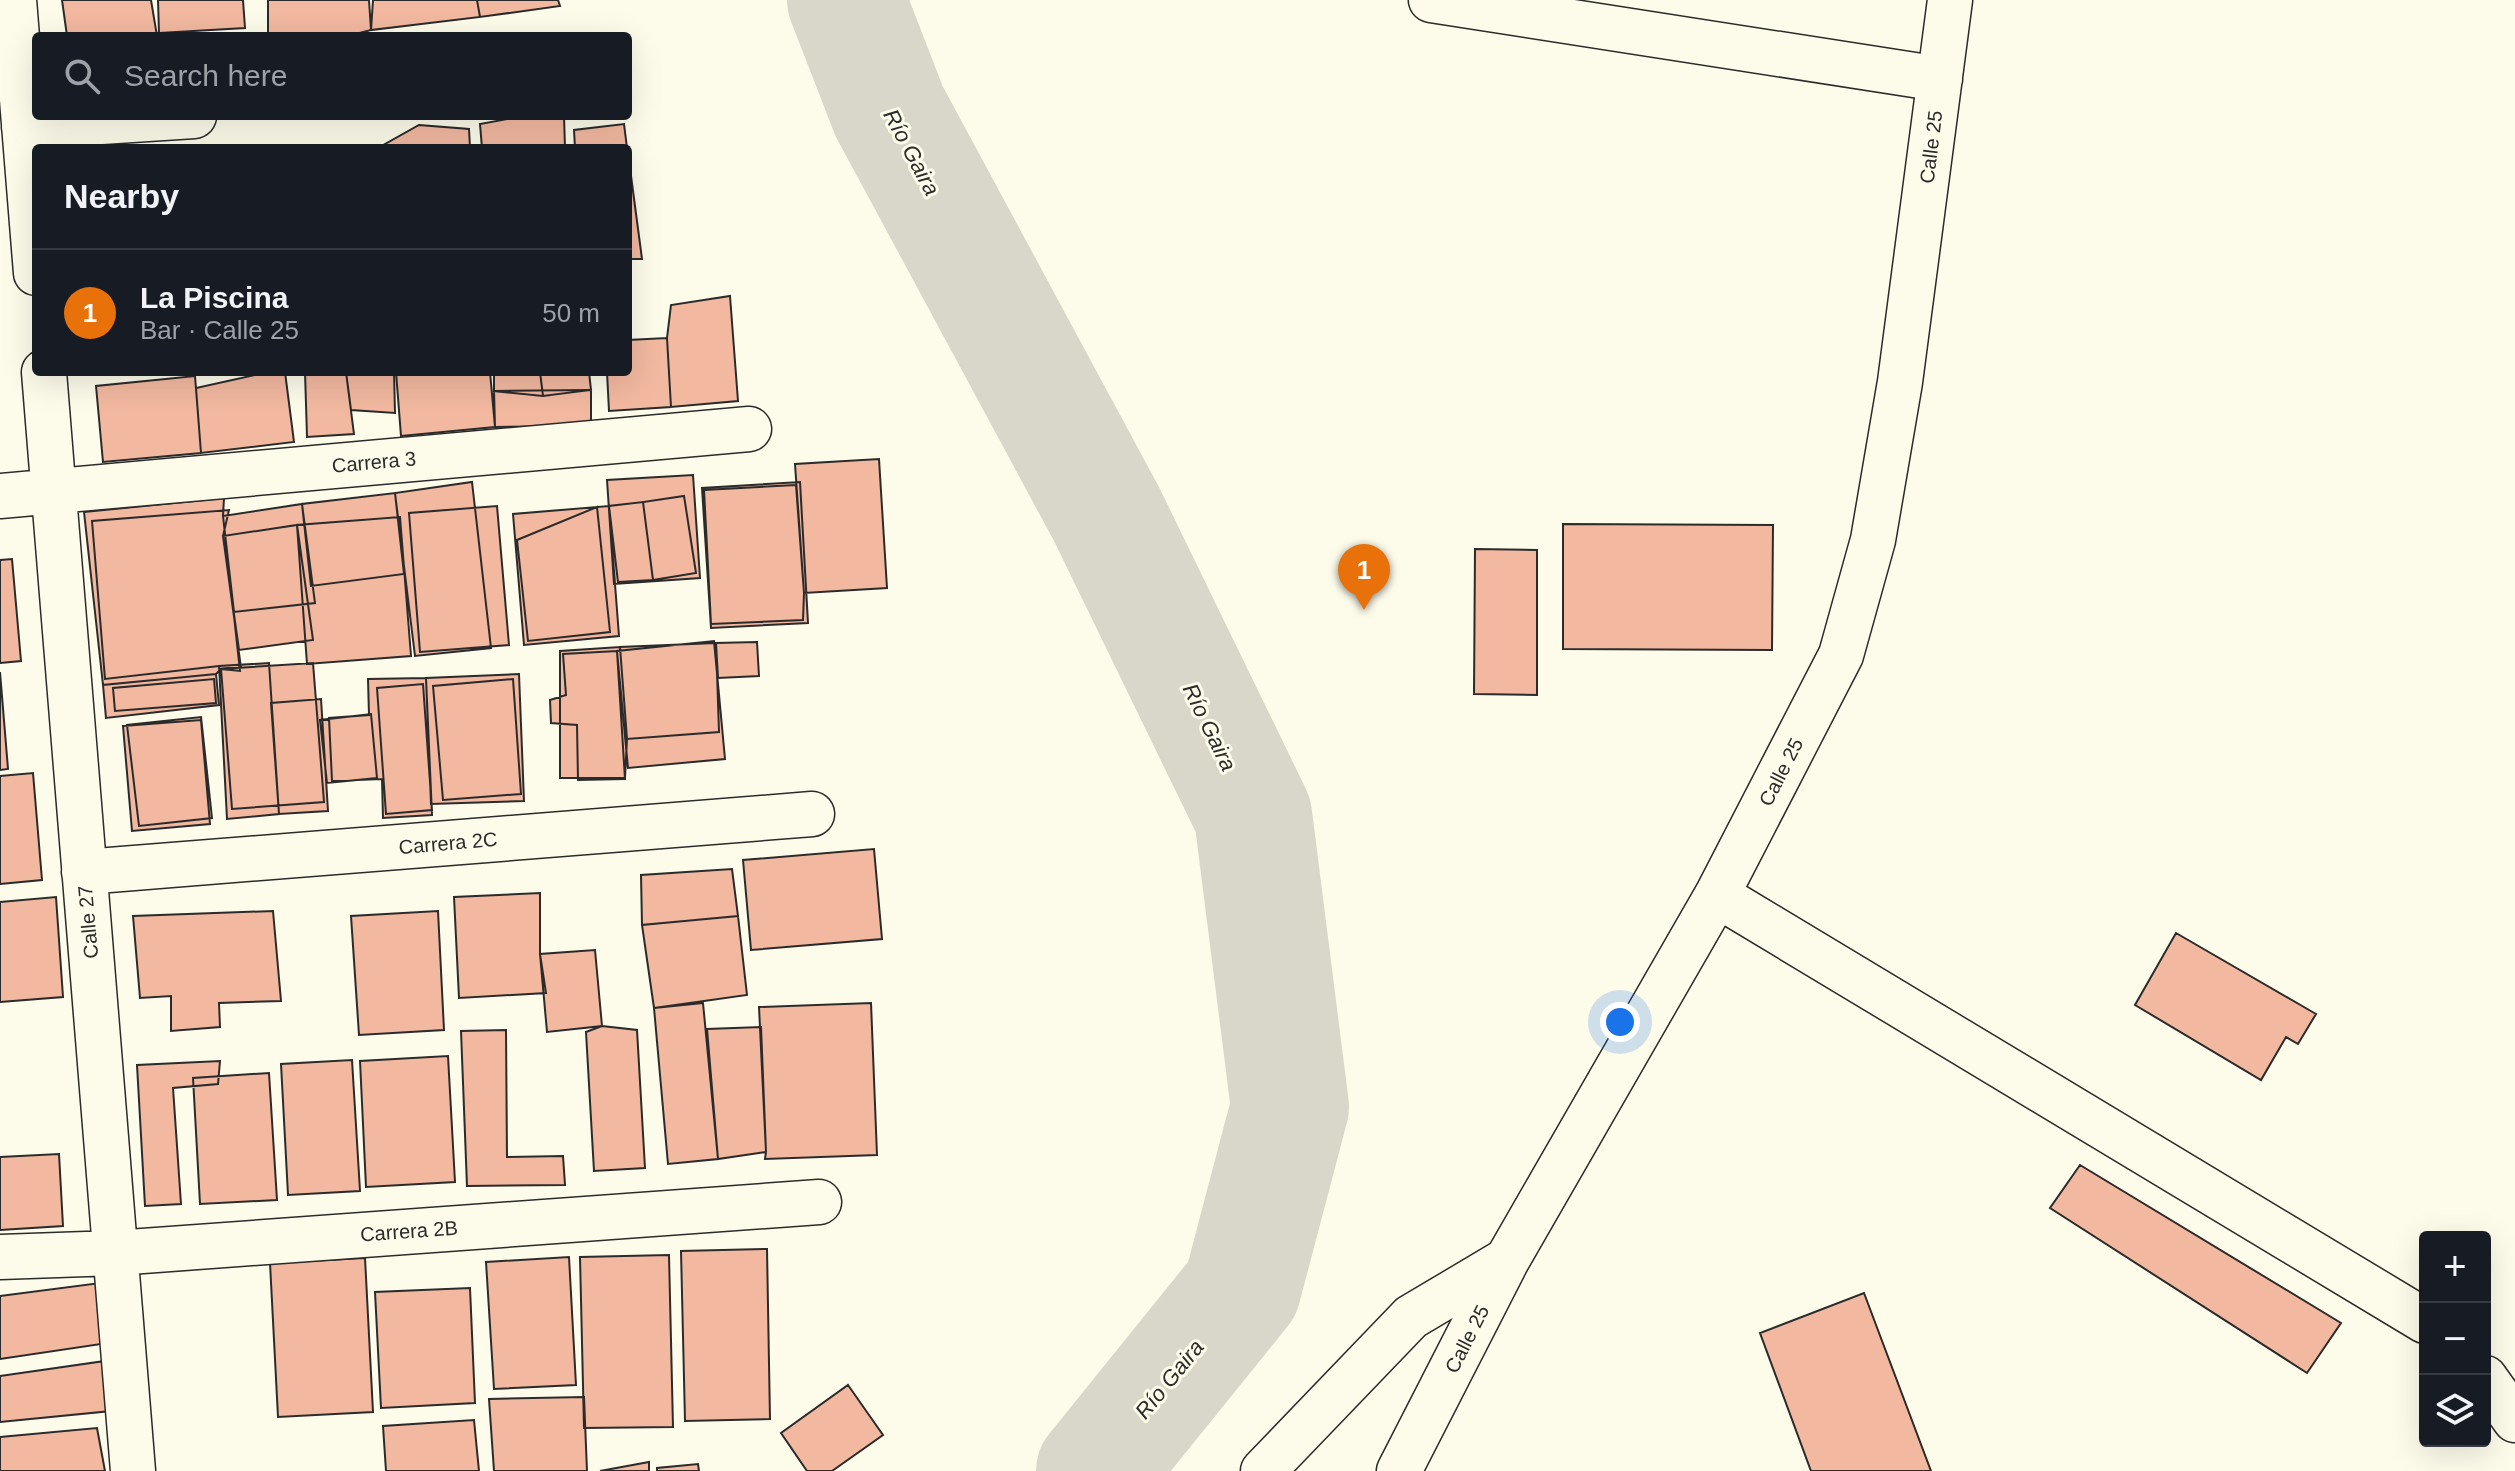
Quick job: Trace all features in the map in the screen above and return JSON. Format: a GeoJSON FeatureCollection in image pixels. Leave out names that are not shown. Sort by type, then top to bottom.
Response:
{"type":"FeatureCollection","features":[{"type":"Feature","properties":{"kind":"street"},"geometry":{"type":"LineString","coordinates":[[14,0],[32,224]]}},
{"type":"Feature","properties":{"kind":"street"},"geometry":{"type":"LineString","coordinates":[[1431,0],[1940,79]]}},
{"type":"Feature","properties":{"kind":"street","name":"Calle 25"},"geometry":{"type":"LineString","coordinates":[[1399,1471],[1507,1260],[1717,895],[1841,655],[1873,540],[1900,382],[1950,0]]}},
{"type":"Feature","properties":{"kind":"street"},"geometry":{"type":"LineString","coordinates":[[24,127],[132,120]]}},
{"type":"Feature","properties":{"kind":"street","name":"Calle 27"},"geometry":{"type":"LineString","coordinates":[[44,376],[133,1471]]}},
{"type":"Feature","properties":{"kind":"street","name":"Carrera 3"},"geometry":{"type":"LineString","coordinates":[[0,496],[749,429]]}},
{"type":"Feature","properties":{"kind":"street","name":"Carrera 2C"},"geometry":{"type":"LineString","coordinates":[[84,872],[812,814]]}},
{"type":"Feature","properties":{"kind":"street"},"geometry":{"type":"LineString","coordinates":[[1717,895],[2419,1317]]}},
{"type":"Feature","properties":{"kind":"street","name":"Carrera 2B"},"geometry":{"type":"LineString","coordinates":[[0,1257],[115,1253],[819,1202]]}},
{"type":"Feature","properties":{"kind":"street"},"geometry":{"type":"LineString","coordinates":[[1263,1471],[1411,1317],[1507,1260]]}},
{"type":"Feature","properties":{"kind":"street"},"geometry":{"type":"LineString","coordinates":[[2491,1386],[2515,1420]]}},
{"type":"Feature","properties":{"kind":"building"},"geometry":{"type":"Polygon","coordinates":[[[62,0],[151,0],[156,32],[66,32],[62,0]]]}},
{"type":"Feature","properties":{"kind":"building"},"geometry":{"type":"Polygon","coordinates":[[[158,0],[243,0],[245,28],[159,32],[158,0]]]}},
{"type":"Feature","properties":{"kind":"building"},"geometry":{"type":"Polygon","coordinates":[[[268,0],[369,0],[371,30],[268,32],[268,0]]]}},
{"type":"Feature","properties":{"kind":"building"},"geometry":{"type":"Polygon","coordinates":[[[373,0],[477,0],[480,17],[371,30],[373,0]]]}},
{"type":"Feature","properties":{"kind":"building"},"geometry":{"type":"Polygon","coordinates":[[[477,0],[558,0],[560,6],[480,17],[477,0]]]}},
{"type":"Feature","properties":{"kind":"building"},"geometry":{"type":"Polygon","coordinates":[[[502,120],[564,120],[565,144],[482,144],[480,124],[502,120]]]}},
{"type":"Feature","properties":{"kind":"building"},"geometry":{"type":"Polygon","coordinates":[[[624,124],[626,144],[575,144],[574,130],[624,124]]]}},
{"type":"Feature","properties":{"kind":"building"},"geometry":{"type":"Polygon","coordinates":[[[419,125],[469,129],[470,144],[385,144],[419,125]]]}},
{"type":"Feature","properties":{"kind":"building"},"geometry":{"type":"Polygon","coordinates":[[[632,183],[642,259],[632,259],[632,183]]]}},
{"type":"Feature","properties":{"kind":"building"},"geometry":{"type":"Polygon","coordinates":[[[730,296],[738,401],[671,407],[667,338],[671,305],[730,296]]]}},
{"type":"Feature","properties":{"kind":"building"},"geometry":{"type":"Polygon","coordinates":[[[667,338],[671,407],[609,411],[607,376],[632,376],[632,340],[667,338]]]}},
{"type":"Feature","properties":{"kind":"building"},"geometry":{"type":"Polygon","coordinates":[[[195,376],[201,453],[103,462],[96,386],[195,376]]]}},
{"type":"Feature","properties":{"kind":"building"},"geometry":{"type":"Polygon","coordinates":[[[250,376],[286,376],[294,442],[201,453],[196,388],[250,376]]]}},
{"type":"Feature","properties":{"kind":"building"},"geometry":{"type":"Polygon","coordinates":[[[305,376],[347,376],[354,434],[307,437],[305,376]]]}},
{"type":"Feature","properties":{"kind":"building"},"geometry":{"type":"Polygon","coordinates":[[[347,376],[394,376],[395,413],[351,410],[347,376]]]}},
{"type":"Feature","properties":{"kind":"building"},"geometry":{"type":"Polygon","coordinates":[[[396,376],[490,376],[495,427],[401,436],[396,376]]]}},
{"type":"Feature","properties":{"kind":"building"},"geometry":{"type":"Polygon","coordinates":[[[494,376],[540,376],[543,396],[494,391],[494,376]]]}},
{"type":"Feature","properties":{"kind":"building"},"geometry":{"type":"Polygon","coordinates":[[[540,376],[589,376],[591,390],[543,396],[540,376]]]}},
{"type":"Feature","properties":{"kind":"building"},"geometry":{"type":"Polygon","coordinates":[[[591,390],[591,426],[495,427],[494,391],[591,390]]]}},
{"type":"Feature","properties":{"kind":"building"},"geometry":{"type":"Polygon","coordinates":[[[879,459],[887,588],[804,593],[795,464],[879,459]]]}},
{"type":"Feature","properties":{"kind":"building"},"geometry":{"type":"Polygon","coordinates":[[[693,475],[700,578],[614,584],[607,480],[693,475]]]}},
{"type":"Feature","properties":{"kind":"building"},"geometry":{"type":"Polygon","coordinates":[[[472,482],[491,648],[415,656],[395,493],[472,482]]]}},
{"type":"Feature","properties":{"kind":"building"},"geometry":{"type":"Polygon","coordinates":[[[800,482],[808,623],[711,628],[702,488],[800,482]]]}},
{"type":"Feature","properties":{"kind":"building"},"geometry":{"type":"Polygon","coordinates":[[[796,485],[803,620],[711,624],[704,490],[796,485]]]}},
{"type":"Feature","properties":{"kind":"building"},"geometry":{"type":"Polygon","coordinates":[[[395,493],[404,574],[311,586],[302,504],[395,493]]]}},
{"type":"Feature","properties":{"kind":"building"},"geometry":{"type":"Polygon","coordinates":[[[684,496],[696,573],[653,580],[643,502],[684,496]]]}},
{"type":"Feature","properties":{"kind":"building"},"geometry":{"type":"Polygon","coordinates":[[[224,498],[223,516],[240,671],[221,669],[216,674],[103,685],[84,512],[224,498]]]}},
{"type":"Feature","properties":{"kind":"building"},"geometry":{"type":"Polygon","coordinates":[[[643,502],[653,580],[618,582],[609,506],[643,502]]]}},
{"type":"Feature","properties":{"kind":"building"},"geometry":{"type":"Polygon","coordinates":[[[302,504],[315,603],[234,612],[223,516],[302,504]]]}},
{"type":"Feature","properties":{"kind":"building"},"geometry":{"type":"Polygon","coordinates":[[[497,506],[509,645],[420,652],[409,513],[497,506]]]}},
{"type":"Feature","properties":{"kind":"building"},"geometry":{"type":"Polygon","coordinates":[[[609,506],[619,636],[524,645],[513,514],[609,506]]]}},
{"type":"Feature","properties":{"kind":"building"},"geometry":{"type":"Polygon","coordinates":[[[597,507],[610,632],[528,641],[517,540],[597,507]]]}},
{"type":"Feature","properties":{"kind":"building"},"geometry":{"type":"Polygon","coordinates":[[[229,510],[223,536],[241,668],[219,666],[105,679],[92,521],[229,510]]]}},
{"type":"Feature","properties":{"kind":"building"},"geometry":{"type":"Polygon","coordinates":[[[400,517],[411,656],[307,664],[297,525],[400,517]]]}},
{"type":"Feature","properties":{"kind":"building"},"geometry":{"type":"Polygon","coordinates":[[[1563,524],[1773,525],[1772,650],[1563,649],[1563,524]]]}},
{"type":"Feature","properties":{"kind":"building"},"geometry":{"type":"Polygon","coordinates":[[[297,525],[313,640],[239,650],[223,536],[297,525]]]}},
{"type":"Feature","properties":{"kind":"building"},"geometry":{"type":"Polygon","coordinates":[[[1475,549],[1537,550],[1537,695],[1474,694],[1475,549]]]}},
{"type":"Feature","properties":{"kind":"building"},"geometry":{"type":"Polygon","coordinates":[[[12,559],[21,661],[0,663],[0,560],[12,559]]]}},
{"type":"Feature","properties":{"kind":"building"},"geometry":{"type":"Polygon","coordinates":[[[714,641],[725,759],[628,768],[617,651],[714,641]]]}},
{"type":"Feature","properties":{"kind":"building"},"geometry":{"type":"Polygon","coordinates":[[[757,642],[759,676],[718,678],[716,643],[757,642]]]}},
{"type":"Feature","properties":{"kind":"building"},"geometry":{"type":"Polygon","coordinates":[[[716,643],[719,732],[627,739],[620,647],[716,643]]]}},
{"type":"Feature","properties":{"kind":"building"},"geometry":{"type":"Polygon","coordinates":[[[620,647],[627,739],[625,778],[560,778],[560,651],[620,647]]]}},
{"type":"Feature","properties":{"kind":"building"},"geometry":{"type":"Polygon","coordinates":[[[617,651],[625,779],[578,780],[577,725],[551,723],[550,700],[566,695],[563,654],[617,651]]]}},
{"type":"Feature","properties":{"kind":"building"},"geometry":{"type":"Polygon","coordinates":[[[269,663],[279,814],[227,819],[219,666],[269,663]]]}},
{"type":"Feature","properties":{"kind":"building"},"geometry":{"type":"Polygon","coordinates":[[[313,663],[324,802],[232,809],[221,669],[313,663]]]}},
{"type":"Feature","properties":{"kind":"building"},"geometry":{"type":"Polygon","coordinates":[[[0,672],[8,769],[0,770],[0,672]]]}},
{"type":"Feature","properties":{"kind":"building"},"geometry":{"type":"Polygon","coordinates":[[[216,674],[219,705],[106,718],[103,685],[216,674]]]}},
{"type":"Feature","properties":{"kind":"building"},"geometry":{"type":"Polygon","coordinates":[[[519,674],[524,801],[431,804],[426,678],[519,674]]]}},
{"type":"Feature","properties":{"kind":"building"},"geometry":{"type":"Polygon","coordinates":[[[426,678],[432,815],[383,818],[382,779],[332,781],[329,718],[369,715],[368,679],[426,678]]]}},
{"type":"Feature","properties":{"kind":"building"},"geometry":{"type":"Polygon","coordinates":[[[214,679],[216,703],[115,711],[113,688],[214,679]]]}},
{"type":"Feature","properties":{"kind":"building"},"geometry":{"type":"Polygon","coordinates":[[[513,679],[521,794],[443,800],[433,686],[513,679]]]}},
{"type":"Feature","properties":{"kind":"building"},"geometry":{"type":"Polygon","coordinates":[[[423,684],[432,810],[386,814],[377,688],[423,684]]]}},
{"type":"Feature","properties":{"kind":"building"},"geometry":{"type":"Polygon","coordinates":[[[321,699],[328,811],[279,814],[271,703],[321,699]]]}},
{"type":"Feature","properties":{"kind":"building"},"geometry":{"type":"Polygon","coordinates":[[[371,714],[377,778],[327,783],[320,720],[371,714]]]}},
{"type":"Feature","properties":{"kind":"building"},"geometry":{"type":"Polygon","coordinates":[[[201,717],[212,818],[139,826],[127,725],[201,717]]]}},
{"type":"Feature","properties":{"kind":"building"},"geometry":{"type":"Polygon","coordinates":[[[201,720],[210,824],[132,831],[123,726],[201,720]]]}},
{"type":"Feature","properties":{"kind":"building"},"geometry":{"type":"Polygon","coordinates":[[[33,773],[42,880],[0,884],[0,776],[33,773]]]}},
{"type":"Feature","properties":{"kind":"building"},"geometry":{"type":"Polygon","coordinates":[[[874,849],[882,939],[751,950],[743,860],[874,849]]]}},
{"type":"Feature","properties":{"kind":"building"},"geometry":{"type":"Polygon","coordinates":[[[732,869],[738,916],[642,925],[641,875],[732,869]]]}},
{"type":"Feature","properties":{"kind":"building"},"geometry":{"type":"Polygon","coordinates":[[[540,893],[540,954],[546,993],[459,998],[454,897],[540,893]]]}},
{"type":"Feature","properties":{"kind":"building"},"geometry":{"type":"Polygon","coordinates":[[[56,897],[63,997],[0,1002],[0,902],[56,897]]]}},
{"type":"Feature","properties":{"kind":"building"},"geometry":{"type":"Polygon","coordinates":[[[273,911],[281,1001],[219,1003],[220,1027],[171,1031],[171,996],[140,998],[133,916],[273,911]]]}},
{"type":"Feature","properties":{"kind":"building"},"geometry":{"type":"Polygon","coordinates":[[[438,911],[444,1030],[359,1035],[351,916],[438,911]]]}},
{"type":"Feature","properties":{"kind":"building"},"geometry":{"type":"Polygon","coordinates":[[[738,916],[747,995],[654,1008],[642,925],[738,916]]]}},
{"type":"Feature","properties":{"kind":"building"},"geometry":{"type":"Polygon","coordinates":[[[2176,933],[2316,1014],[2298,1044],[2286,1037],[2261,1080],[2135,1005],[2176,933]]]}},
{"type":"Feature","properties":{"kind":"building"},"geometry":{"type":"Polygon","coordinates":[[[595,950],[602,1026],[547,1032],[540,954],[595,950]]]}},
{"type":"Feature","properties":{"kind":"building"},"geometry":{"type":"Polygon","coordinates":[[[703,1003],[718,1159],[668,1164],[654,1008],[703,1003]]]}},
{"type":"Feature","properties":{"kind":"building"},"geometry":{"type":"Polygon","coordinates":[[[871,1003],[877,1155],[765,1159],[759,1007],[871,1003]]]}},
{"type":"Feature","properties":{"kind":"building"},"geometry":{"type":"Polygon","coordinates":[[[602,1026],[637,1030],[645,1168],[594,1171],[586,1032],[602,1026]]]}},
{"type":"Feature","properties":{"kind":"building"},"geometry":{"type":"Polygon","coordinates":[[[761,1027],[766,1152],[718,1159],[707,1029],[761,1027]]]}},
{"type":"Feature","properties":{"kind":"building"},"geometry":{"type":"Polygon","coordinates":[[[506,1030],[507,1157],[563,1156],[565,1185],[467,1186],[461,1031],[506,1030]]]}},
{"type":"Feature","properties":{"kind":"building"},"geometry":{"type":"Polygon","coordinates":[[[448,1056],[455,1182],[366,1187],[360,1061],[448,1056]]]}},
{"type":"Feature","properties":{"kind":"building"},"geometry":{"type":"Polygon","coordinates":[[[352,1060],[360,1191],[288,1195],[281,1064],[352,1060]]]}},
{"type":"Feature","properties":{"kind":"building"},"geometry":{"type":"Polygon","coordinates":[[[220,1061],[218,1084],[173,1088],[181,1204],[145,1206],[137,1065],[220,1061]]]}},
{"type":"Feature","properties":{"kind":"building"},"geometry":{"type":"Polygon","coordinates":[[[269,1073],[277,1200],[200,1204],[193,1078],[269,1073]]]}},
{"type":"Feature","properties":{"kind":"building"},"geometry":{"type":"Polygon","coordinates":[[[59,1154],[63,1226],[0,1230],[0,1157],[59,1154]]]}},
{"type":"Feature","properties":{"kind":"building"},"geometry":{"type":"Polygon","coordinates":[[[2080,1165],[2341,1323],[2307,1373],[2050,1208],[2080,1165]]]}},
{"type":"Feature","properties":{"kind":"building"},"geometry":{"type":"Polygon","coordinates":[[[767,1249],[770,1419],[685,1421],[681,1251],[767,1249]]]}},
{"type":"Feature","properties":{"kind":"building"},"geometry":{"type":"Polygon","coordinates":[[[669,1255],[673,1427],[584,1428],[580,1257],[669,1255]]]}},
{"type":"Feature","properties":{"kind":"building"},"geometry":{"type":"Polygon","coordinates":[[[569,1257],[576,1385],[494,1389],[486,1262],[569,1257]]]}},
{"type":"Feature","properties":{"kind":"building"},"geometry":{"type":"Polygon","coordinates":[[[365,1258],[373,1412],[278,1417],[270,1263],[365,1258]]]}},
{"type":"Feature","properties":{"kind":"building"},"geometry":{"type":"Polygon","coordinates":[[[100,1283],[108,1343],[0,1359],[0,1296],[100,1283]]]}},
{"type":"Feature","properties":{"kind":"building"},"geometry":{"type":"Polygon","coordinates":[[[470,1288],[475,1403],[381,1408],[375,1292],[470,1288]]]}},
{"type":"Feature","properties":{"kind":"building"},"geometry":{"type":"Polygon","coordinates":[[[1864,1293],[1931,1471],[1811,1471],[1760,1333],[1864,1293]]]}},
{"type":"Feature","properties":{"kind":"building"},"geometry":{"type":"Polygon","coordinates":[[[105,1361],[111,1411],[0,1422],[0,1376],[105,1361]]]}},
{"type":"Feature","properties":{"kind":"building"},"geometry":{"type":"Polygon","coordinates":[[[848,1385],[883,1435],[832,1471],[807,1471],[781,1433],[848,1385]]]}},
{"type":"Feature","properties":{"kind":"building"},"geometry":{"type":"Polygon","coordinates":[[[584,1397],[587,1471],[494,1471],[489,1399],[584,1397]]]}},
{"type":"Feature","properties":{"kind":"building"},"geometry":{"type":"Polygon","coordinates":[[[474,1420],[479,1471],[386,1471],[383,1426],[474,1420]]]}},
{"type":"Feature","properties":{"kind":"building"},"geometry":{"type":"Polygon","coordinates":[[[97,1428],[105,1471],[0,1471],[0,1437],[97,1428]]]}},
{"type":"Feature","properties":{"kind":"building"},"geometry":{"type":"Polygon","coordinates":[[[649,1462],[649,1471],[600,1471],[649,1462]]]}},
{"type":"Feature","properties":{"kind":"building"},"geometry":{"type":"Polygon","coordinates":[[[698,1464],[699,1471],[657,1471],[657,1468],[698,1464]]]}},
{"type":"Feature","properties":{"kind":"waterway","name":"Río Gaira"},"geometry":{"type":"LineString","coordinates":[[846,0],[889,111],[1107,515],[1253,815],[1290,1107],[1242,1289],[1095,1471]]}},
{"type":"Feature","properties":{"kind":"place","name":"La Piscina"},"geometry":{"type":"Point","coordinates":[1364,610]}}]}
